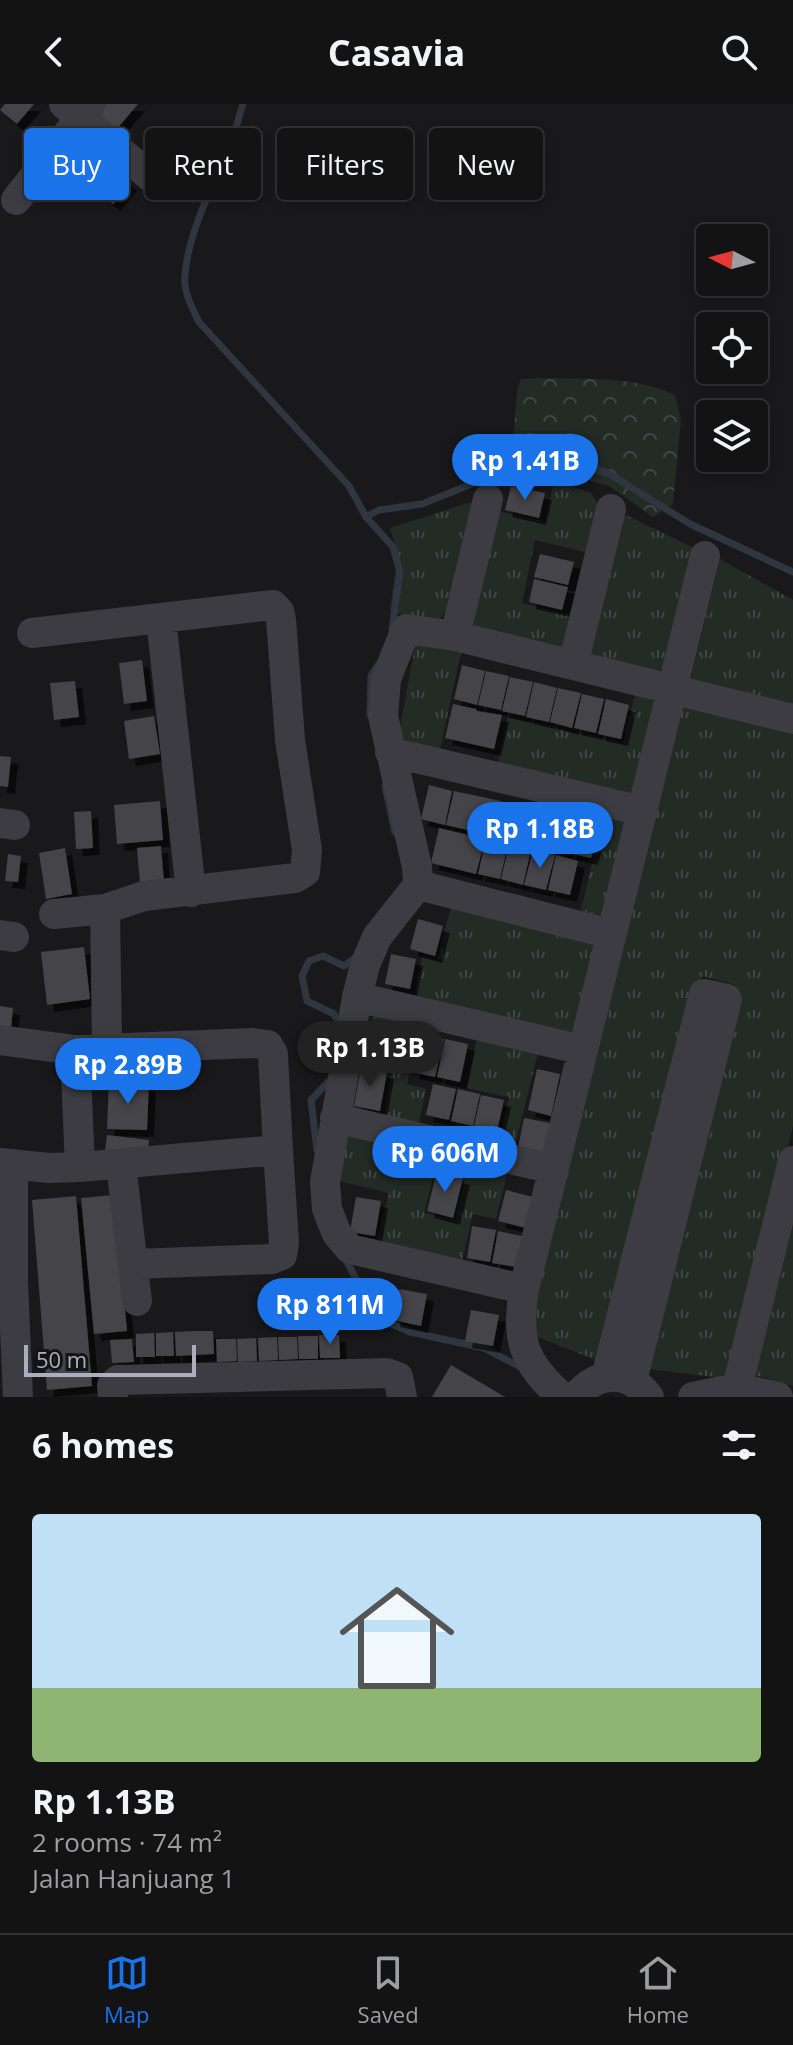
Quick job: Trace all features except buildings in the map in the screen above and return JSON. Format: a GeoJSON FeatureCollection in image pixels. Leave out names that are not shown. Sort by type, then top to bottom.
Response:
{"type":"FeatureCollection","features":[{"type":"Feature","properties":{"kind":"street"},"geometry":{"type":"LineString","coordinates":[[16,200],[78,109],[145,171]]}},
{"type":"Feature","properties":{"kind":"street"},"geometry":{"type":"LineString","coordinates":[[455,636],[488,499]]}},
{"type":"Feature","properties":{"kind":"street"},"geometry":{"type":"LineString","coordinates":[[573,665],[611,509]]}},
{"type":"Feature","properties":{"kind":"street"},"geometry":{"type":"LineString","coordinates":[[562,1397],[532,1367],[522,1339],[519,1323],[524,1289],[705,556]]}},
{"type":"Feature","properties":{"kind":"street"},"geometry":{"type":"LineString","coordinates":[[32,633],[273,605],[279,611],[290,740],[307,850],[305,872],[295,878],[144,896],[105,909],[54,914]]}},
{"type":"Feature","properties":{"kind":"street"},"geometry":{"type":"LineString","coordinates":[[161,619],[191,892]]}},
{"type":"Feature","properties":{"kind":"street"},"geometry":{"type":"LineString","coordinates":[[524,1289],[350,1249],[337,1234],[327,1209],[325,1182],[365,965],[377,937],[418,885],[417,867],[383,716],[382,697],[406,629],[455,636],[793,719]]}},
{"type":"Feature","properties":{"kind":"street"},"geometry":{"type":"LineString","coordinates":[[390,752],[643,811]]}},
{"type":"Feature","properties":{"kind":"street"},"geometry":{"type":"LineString","coordinates":[[418,885],[611,934]]}},
{"type":"Feature","properties":{"kind":"street"},"geometry":{"type":"LineString","coordinates":[[105,909],[107,1049]]}},
{"type":"Feature","properties":{"kind":"street"},"geometry":{"type":"LineString","coordinates":[[704,994],[727,999],[612,1386],[704,994]]}},
{"type":"Feature","properties":{"kind":"street"},"geometry":{"type":"LineString","coordinates":[[357,997],[583,1050]]}},
{"type":"Feature","properties":{"kind":"street"},"geometry":{"type":"LineString","coordinates":[[0,1040],[75,1050],[268,1045],[273,1054],[284,1243],[282,1255],[272,1259],[133,1264]]}},
{"type":"Feature","properties":{"kind":"street"},"geometry":{"type":"LineString","coordinates":[[75,1050],[80,1167]]}},
{"type":"Feature","properties":{"kind":"street"},"geometry":{"type":"LineString","coordinates":[[335,1118],[553,1169]]}},
{"type":"Feature","properties":{"kind":"street"},"geometry":{"type":"LineString","coordinates":[[18,1397],[6,1282],[6,1164],[80,1167],[278,1150]]}},
{"type":"Feature","properties":{"kind":"street"},"geometry":{"type":"LineString","coordinates":[[733,1393],[781,1264],[793,1161]]}},
{"type":"Feature","properties":{"kind":"street"},"geometry":{"type":"LineString","coordinates":[[121,1164],[137,1301]]}},
{"type":"Feature","properties":{"kind":"street"},"geometry":{"type":"LineString","coordinates":[[528,1350],[544,1357],[569,1378],[612,1386]]}},
{"type":"Feature","properties":{"kind":"street"},"geometry":{"type":"LineString","coordinates":[[113,1397],[112,1386],[118,1380],[387,1373],[398,1377],[402,1397]]}},
{"type":"Feature","properties":{"kind":"street"},"geometry":{"type":"LineString","coordinates":[[693,1397],[733,1393],[778,1397]]}},
{"type":"Feature","properties":{"kind":"green space"},"geometry":{"type":"Polygon","coordinates":[[[521,379],[643,384],[675,395],[681,419],[673,504],[653,517],[609,486],[538,466],[522,467],[513,445],[517,390],[521,379]]]}},
{"type":"Feature","properties":{"kind":"green space"},"geometry":{"type":"Polygon","coordinates":[[[554,482],[591,493],[599,506],[585,552],[535,540],[522,603],[571,615],[564,648],[471,625],[496,511],[545,521],[554,482]]]}},
{"type":"Feature","properties":{"kind":"green space"},"geometry":{"type":"Polygon","coordinates":[[[475,501],[447,609],[438,622],[429,623],[390,610],[398,553],[390,528],[475,501]]]}},
{"type":"Feature","properties":{"kind":"green space"},"geometry":{"type":"Polygon","coordinates":[[[622,513],[696,549],[667,661],[659,671],[589,656],[622,513]]]}},
{"type":"Feature","properties":{"kind":"green space"},"geometry":{"type":"Polygon","coordinates":[[[720,559],[793,600],[793,708],[690,682],[720,559]]]}},
{"type":"Feature","properties":{"kind":"green space"},"geometry":{"type":"Polygon","coordinates":[[[421,641],[461,652],[440,750],[398,738],[415,646],[421,641]]]}},
{"type":"Feature","properties":{"kind":"green space"},"geometry":{"type":"Polygon","coordinates":[[[635,694],[650,697],[655,702],[636,790],[630,794],[497,765],[508,717],[623,743],[635,694]]]}},
{"type":"Feature","properties":{"kind":"green space"},"geometry":{"type":"Polygon","coordinates":[[[685,707],[793,731],[793,1126],[731,1374],[724,1378],[646,1369],[737,996],[735,985],[703,976],[693,986],[599,1361],[537,1337],[533,1318],[679,713],[685,707]]]}},
{"type":"Feature","properties":{"kind":"green space"},"geometry":{"type":"Polygon","coordinates":[[[604,813],[624,820],[603,915],[580,914],[604,813]]]}},
{"type":"Feature","properties":{"kind":"green space"},"geometry":{"type":"Polygon","coordinates":[[[452,903],[595,944],[577,1027],[570,1034],[414,1000],[422,957],[437,960],[452,903]]]}},
{"type":"Feature","properties":{"kind":"green space"},"geometry":{"type":"Polygon","coordinates":[[[380,1015],[419,1025],[407,1084],[426,1089],[419,1123],[384,1116],[392,1068],[364,1061],[370,1022],[380,1015]]]}},
{"type":"Feature","properties":{"kind":"green space"},"geometry":{"type":"Polygon","coordinates":[[[477,1038],[538,1053],[515,1146],[499,1143],[509,1097],[466,1088],[477,1038]]]}},
{"type":"Feature","properties":{"kind":"green space"},"geometry":{"type":"Polygon","coordinates":[[[359,1135],[439,1155],[424,1213],[455,1220],[469,1161],[508,1170],[496,1219],[473,1214],[462,1261],[376,1243],[389,1193],[339,1181],[345,1136],[359,1135]]]}},
{"type":"Feature","properties":{"kind":"green space"},"geometry":{"type":"Polygon","coordinates":[[[793,1199],[793,1386],[754,1375],[793,1199]]]}},
{"type":"Feature","properties":{"kind":"waterway"},"geometry":{"type":"LineString","coordinates":[[243,104],[191,244],[185,275],[187,293],[199,322],[349,486],[366,517],[393,547],[400,572],[392,629]]}},
{"type":"Feature","properties":{"kind":"waterway"},"geometry":{"type":"LineString","coordinates":[[366,517],[379,510],[422,504],[499,473],[556,461],[608,473],[690,524],[793,572]]}},
{"type":"Feature","properties":{"kind":"waterway"},"geometry":{"type":"LineString","coordinates":[[370,715],[371,676],[377,666]]}},
{"type":"Feature","properties":{"kind":"waterway"},"geometry":{"type":"LineString","coordinates":[[385,786],[395,832]]}},
{"type":"Feature","properties":{"kind":"waterway"},"geometry":{"type":"LineString","coordinates":[[340,1027],[334,1014],[307,1001],[302,976],[309,961],[323,956],[344,966],[356,957]]}},
{"type":"Feature","properties":{"kind":"waterway"},"geometry":{"type":"LineString","coordinates":[[317,1150],[311,1100],[331,1079]]}},
{"type":"Feature","properties":{"kind":"waterway"},"geometry":{"type":"LineString","coordinates":[[344,1257],[378,1318],[410,1332],[484,1348],[522,1368]]}}]}
